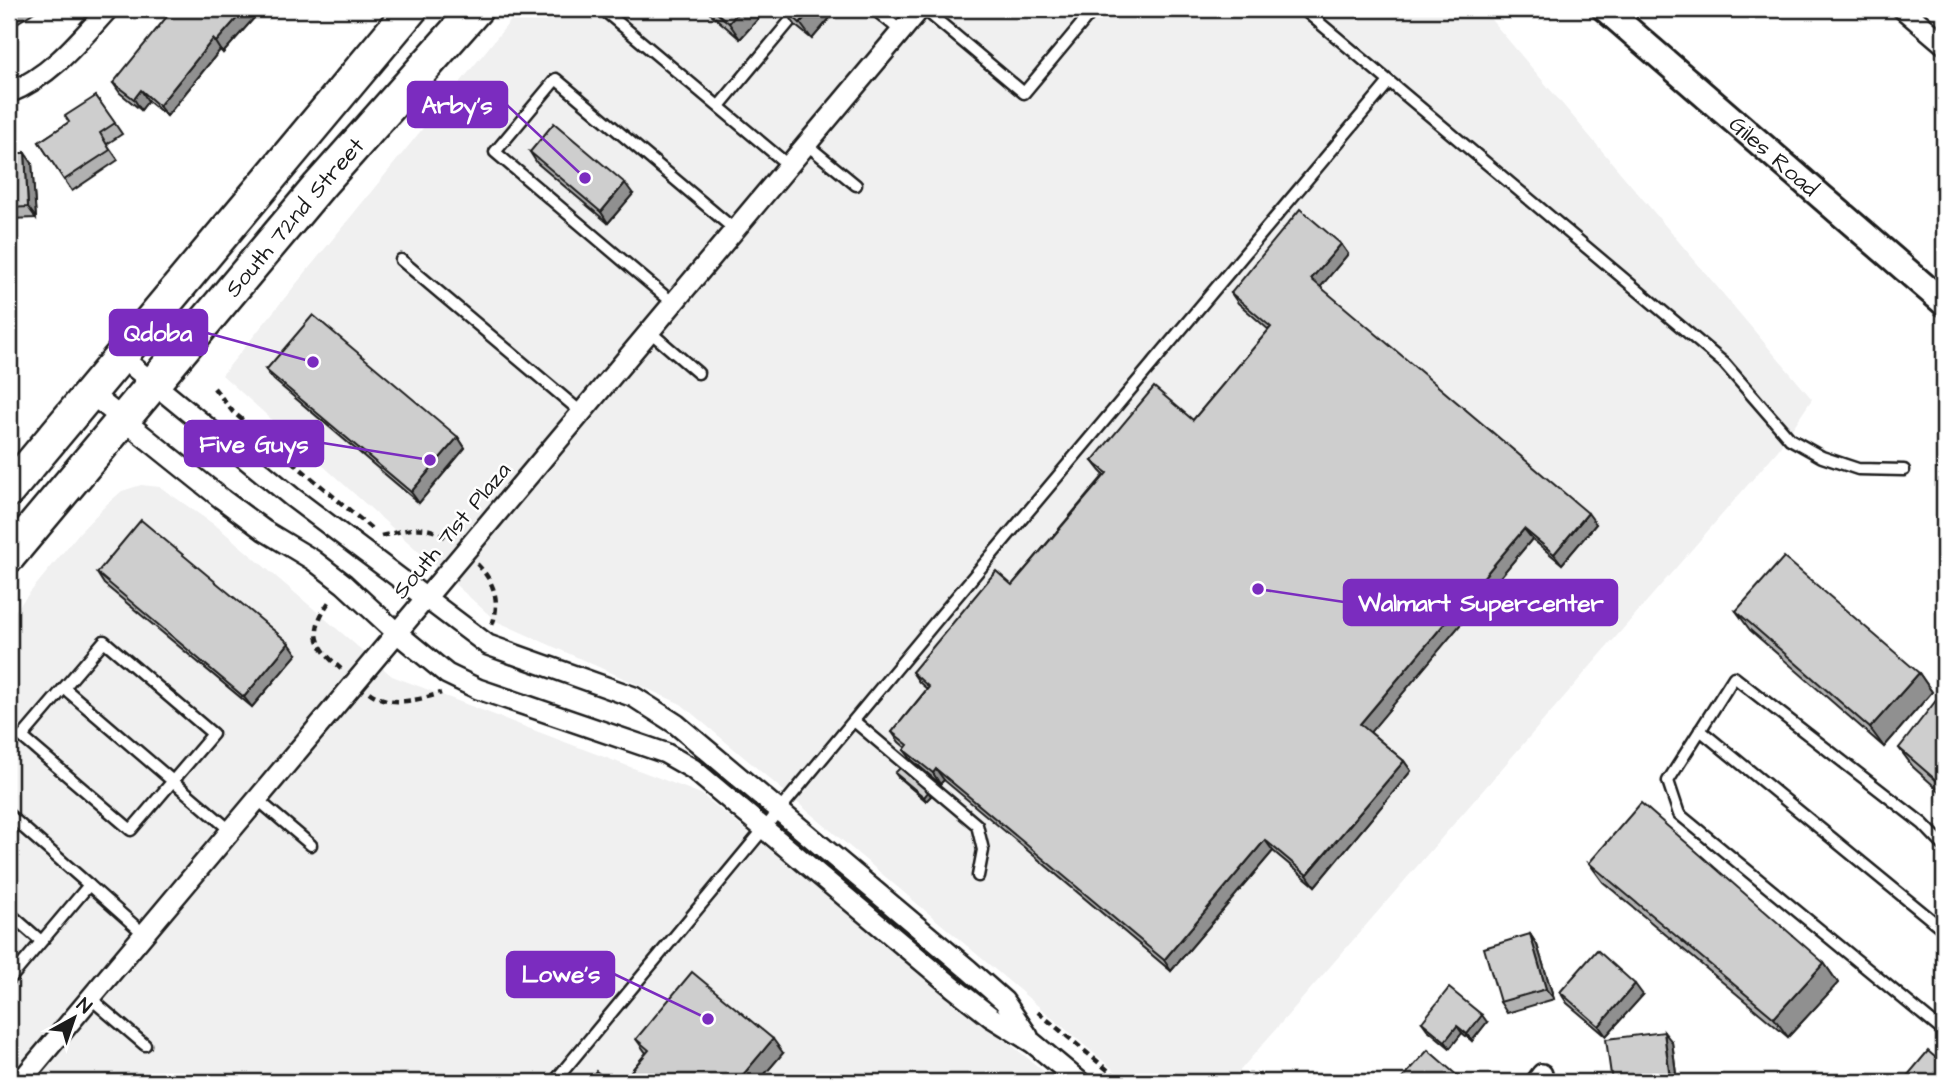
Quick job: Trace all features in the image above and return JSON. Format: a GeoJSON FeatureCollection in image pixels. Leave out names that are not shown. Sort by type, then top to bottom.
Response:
{"type":"FeatureCollection","features":[{"type":"Feature","properties":{"kind":"main road","name":"South 72nd Street"},"geometry":{"type":"LineString","coordinates":[[9,490],[411,9]]}},
{"type":"Feature","properties":{"kind":"main road","name":"South 72nd Street"},"geometry":{"type":"LineString","coordinates":[[9,556],[320,186],[476,9]]}},
{"type":"Feature","properties":{"kind":"street"},"geometry":{"type":"LineString","coordinates":[[9,93],[61,61],[108,9]]}},
{"type":"Feature","properties":{"kind":"street","name":"South 71st Plaza"},"geometry":{"type":"LineString","coordinates":[[20,1082],[788,165],[922,9]]}},
{"type":"Feature","properties":{"kind":"street","name":"Giles Road"},"geometry":{"type":"LineString","coordinates":[[1605,9],[1944,303]]}},
{"type":"Feature","properties":{"kind":"street"},"geometry":{"type":"LineString","coordinates":[[1903,9],[1944,44]]}},
{"type":"Feature","properties":{"kind":"street"},"geometry":{"type":"LineString","coordinates":[[120,356],[292,497],[488,645],[634,697],[676,724],[1004,1001],[1033,1043]]}},
{"type":"Feature","properties":{"kind":"street"},"geometry":{"type":"LineString","coordinates":[[90,393],[243,515],[313,560],[344,584],[447,674],[478,689],[665,753],[693,769],[954,988],[991,1017],[1033,1043],[1080,1082]]}},
{"type":"Feature","properties":{"kind":"lane"},"geometry":{"type":"LineString","coordinates":[[611,9],[607,13],[788,165]]}},
{"type":"Feature","properties":{"kind":"lane"},"geometry":{"type":"LineString","coordinates":[[719,106],[800,9]]}},
{"type":"Feature","properties":{"kind":"lane"},"geometry":{"type":"LineString","coordinates":[[874,9],[901,31]]}},
{"type":"Feature","properties":{"kind":"lane"},"geometry":{"type":"LineString","coordinates":[[922,9],[1024,93],[1094,9]]}},
{"type":"Feature","properties":{"kind":"lane"},"geometry":{"type":"LineString","coordinates":[[1303,9],[1724,363],[1790,439],[1822,457],[1858,469],[1904,470]]}},
{"type":"Feature","properties":{"kind":"lane"},"geometry":{"type":"LineString","coordinates":[[673,303],[495,152],[503,141],[556,79],[734,230]]}},
{"type":"Feature","properties":{"kind":"lane"},"geometry":{"type":"LineString","coordinates":[[554,1082],[1389,82]]}},
{"type":"Feature","properties":{"kind":"lane"},"geometry":{"type":"LineString","coordinates":[[806,144],[856,185]]}},
{"type":"Feature","properties":{"kind":"lane"},"geometry":{"type":"LineString","coordinates":[[401,260],[581,412]]}},
{"type":"Feature","properties":{"kind":"lane"},"geometry":{"type":"LineString","coordinates":[[649,331],[698,373]]}},
{"type":"Feature","properties":{"kind":"lane"},"geometry":{"type":"LineString","coordinates":[[104,641],[213,734],[173,781],[131,830],[22,737],[104,641]]}},
{"type":"Feature","properties":{"kind":"lane"},"geometry":{"type":"LineString","coordinates":[[1944,846],[1923,824],[1734,677],[1668,781],[1679,814],[1944,1032]]}},
{"type":"Feature","properties":{"kind":"lane"},"geometry":{"type":"LineString","coordinates":[[64,688],[231,831]]}},
{"type":"Feature","properties":{"kind":"lane"},"geometry":{"type":"LineString","coordinates":[[853,721],[977,825],[983,850],[978,876]]}},
{"type":"Feature","properties":{"kind":"lane"},"geometry":{"type":"LineString","coordinates":[[1700,730],[1944,930]]}},
{"type":"Feature","properties":{"kind":"lane"},"geometry":{"type":"LineString","coordinates":[[257,799],[311,845]]}},
{"type":"Feature","properties":{"kind":"lane"},"geometry":{"type":"LineString","coordinates":[[9,815],[144,934]]}},
{"type":"Feature","properties":{"kind":"lane"},"geometry":{"type":"LineString","coordinates":[[9,979],[89,885]]}},
{"type":"Feature","properties":{"kind":"lane"},"geometry":{"type":"LineString","coordinates":[[9,913],[41,941]]}},
{"type":"Feature","properties":{"kind":"lane"},"geometry":{"type":"LineString","coordinates":[[90,998],[145,1045]]}},
{"type":"Feature","properties":{"kind":"path"},"geometry":{"type":"LineString","coordinates":[[214,388],[233,412],[381,536],[374,546]]}},
{"type":"Feature","properties":{"kind":"shaded area"},"geometry":{"type":"Polygon","coordinates":[[[520,9],[1482,9],[1812,399],[1778,450],[1230,1082],[1128,1082],[681,704],[496,621],[222,375],[520,9]]]}},
{"type":"Feature","properties":{"kind":"shaded area"},"geometry":{"type":"Polygon","coordinates":[[[141,485],[160,487],[219,528],[392,676],[701,794],[1057,1082],[9,1082],[9,618],[79,533],[107,504],[122,491],[141,485]]]}},
{"type":"Feature","properties":{"kind":"building"},"geometry":{"type":"Polygon","coordinates":[[[173,9],[245,9],[216,42],[213,39],[159,106],[141,90],[134,99],[113,83],[173,9]]]}},
{"type":"Feature","properties":{"kind":"building"},"geometry":{"type":"Polygon","coordinates":[[[712,9],[741,9],[729,23],[712,9]]]}},
{"type":"Feature","properties":{"kind":"building"},"geometry":{"type":"Polygon","coordinates":[[[784,9],[812,9],[800,23],[784,9]]]}},
{"type":"Feature","properties":{"kind":"building"},"geometry":{"type":"Polygon","coordinates":[[[96,96],[115,123],[100,133],[110,150],[64,180],[39,142],[69,122],[65,116],[96,96]]]}},
{"type":"Feature","properties":{"kind":"building"},"geometry":{"type":"Polygon","coordinates":[[[554,123],[625,183],[601,212],[530,152],[554,123]]]}},
{"type":"Feature","properties":{"kind":"building"},"geometry":{"type":"Polygon","coordinates":[[[9,153],[25,153],[28,207],[9,208],[9,153]]]}},
{"type":"Feature","properties":{"kind":"building"},"geometry":{"type":"Polygon","coordinates":[[[1300,209],[1341,244],[1311,279],[1588,513],[1554,554],[1524,529],[1360,724],[1404,761],[1307,875],[1265,840],[1164,960],[936,769],[933,773],[904,750],[908,745],[892,732],[929,687],[912,672],[996,571],[1012,585],[1107,473],[1092,461],[1154,387],[1193,420],[1271,327],[1231,293],[1300,209]]]}},
{"type":"Feature","properties":{"kind":"building"},"geometry":{"type":"Polygon","coordinates":[[[313,315],[458,437],[411,492],[266,370],[313,315]]]}},
{"type":"Feature","properties":{"kind":"building"},"geometry":{"type":"Polygon","coordinates":[[[141,520],[289,643],[244,697],[97,573],[141,520]]]}},
{"type":"Feature","properties":{"kind":"building"},"geometry":{"type":"Polygon","coordinates":[[[1784,557],[1919,673],[1870,728],[1736,611],[1784,557]]]}},
{"type":"Feature","properties":{"kind":"building"},"geometry":{"type":"Polygon","coordinates":[[[1938,698],[1944,703],[1944,787],[1899,748],[1938,698]]]}},
{"type":"Feature","properties":{"kind":"building"},"geometry":{"type":"Polygon","coordinates":[[[900,768],[928,792],[924,797],[895,773],[900,768]]]}},
{"type":"Feature","properties":{"kind":"building"},"geometry":{"type":"Polygon","coordinates":[[[1641,803],[1824,963],[1774,1018],[1589,863],[1641,803]]]}},
{"type":"Feature","properties":{"kind":"building"},"geometry":{"type":"Polygon","coordinates":[[[1530,934],[1546,989],[1500,1002],[1484,948],[1530,934]]]}},
{"type":"Feature","properties":{"kind":"building"},"geometry":{"type":"Polygon","coordinates":[[[1597,950],[1635,984],[1599,1026],[1560,992],[1597,950]]]}},
{"type":"Feature","properties":{"kind":"building"},"geometry":{"type":"Polygon","coordinates":[[[692,972],[773,1039],[737,1082],[622,1082],[649,1050],[636,1039],[692,972]]]}},
{"type":"Feature","properties":{"kind":"building"},"geometry":{"type":"Polygon","coordinates":[[[1449,988],[1482,1015],[1467,1034],[1457,1026],[1445,1041],[1422,1022],[1449,988]]]}},
{"type":"Feature","properties":{"kind":"building"},"geometry":{"type":"Polygon","coordinates":[[[1664,1032],[1670,1078],[1612,1082],[1606,1039],[1664,1032]]]}},
{"type":"Feature","properties":{"kind":"building"},"geometry":{"type":"Polygon","coordinates":[[[1428,1050],[1460,1078],[1456,1082],[1399,1082],[1428,1050]]]}},
{"type":"Feature","properties":{"kind":"building"},"geometry":{"type":"Polygon","coordinates":[[[1928,1051],[1944,1065],[1944,1082],[1902,1082],[1928,1051]]]}},
{"type":"Feature","properties":{"kind":"building"},"geometry":{"type":"Polygon","coordinates":[[[596,1071],[610,1082],[587,1082],[596,1071]]]}},
{"type":"Feature","properties":{"kind":"place","name":"Arby's"},"geometry":{"type":"Point","coordinates":[585,178]}},
{"type":"Feature","properties":{"kind":"place","name":"Qdoba"},"geometry":{"type":"Point","coordinates":[313,362]}},
{"type":"Feature","properties":{"kind":"place","name":"Five Guys"},"geometry":{"type":"Point","coordinates":[430,460]}},
{"type":"Feature","properties":{"kind":"place","name":"Walmart Supercenter"},"geometry":{"type":"Point","coordinates":[1258,589]}},
{"type":"Feature","properties":{"kind":"place","name":"Lowe's"},"geometry":{"type":"Point","coordinates":[708,1019]}}]}
